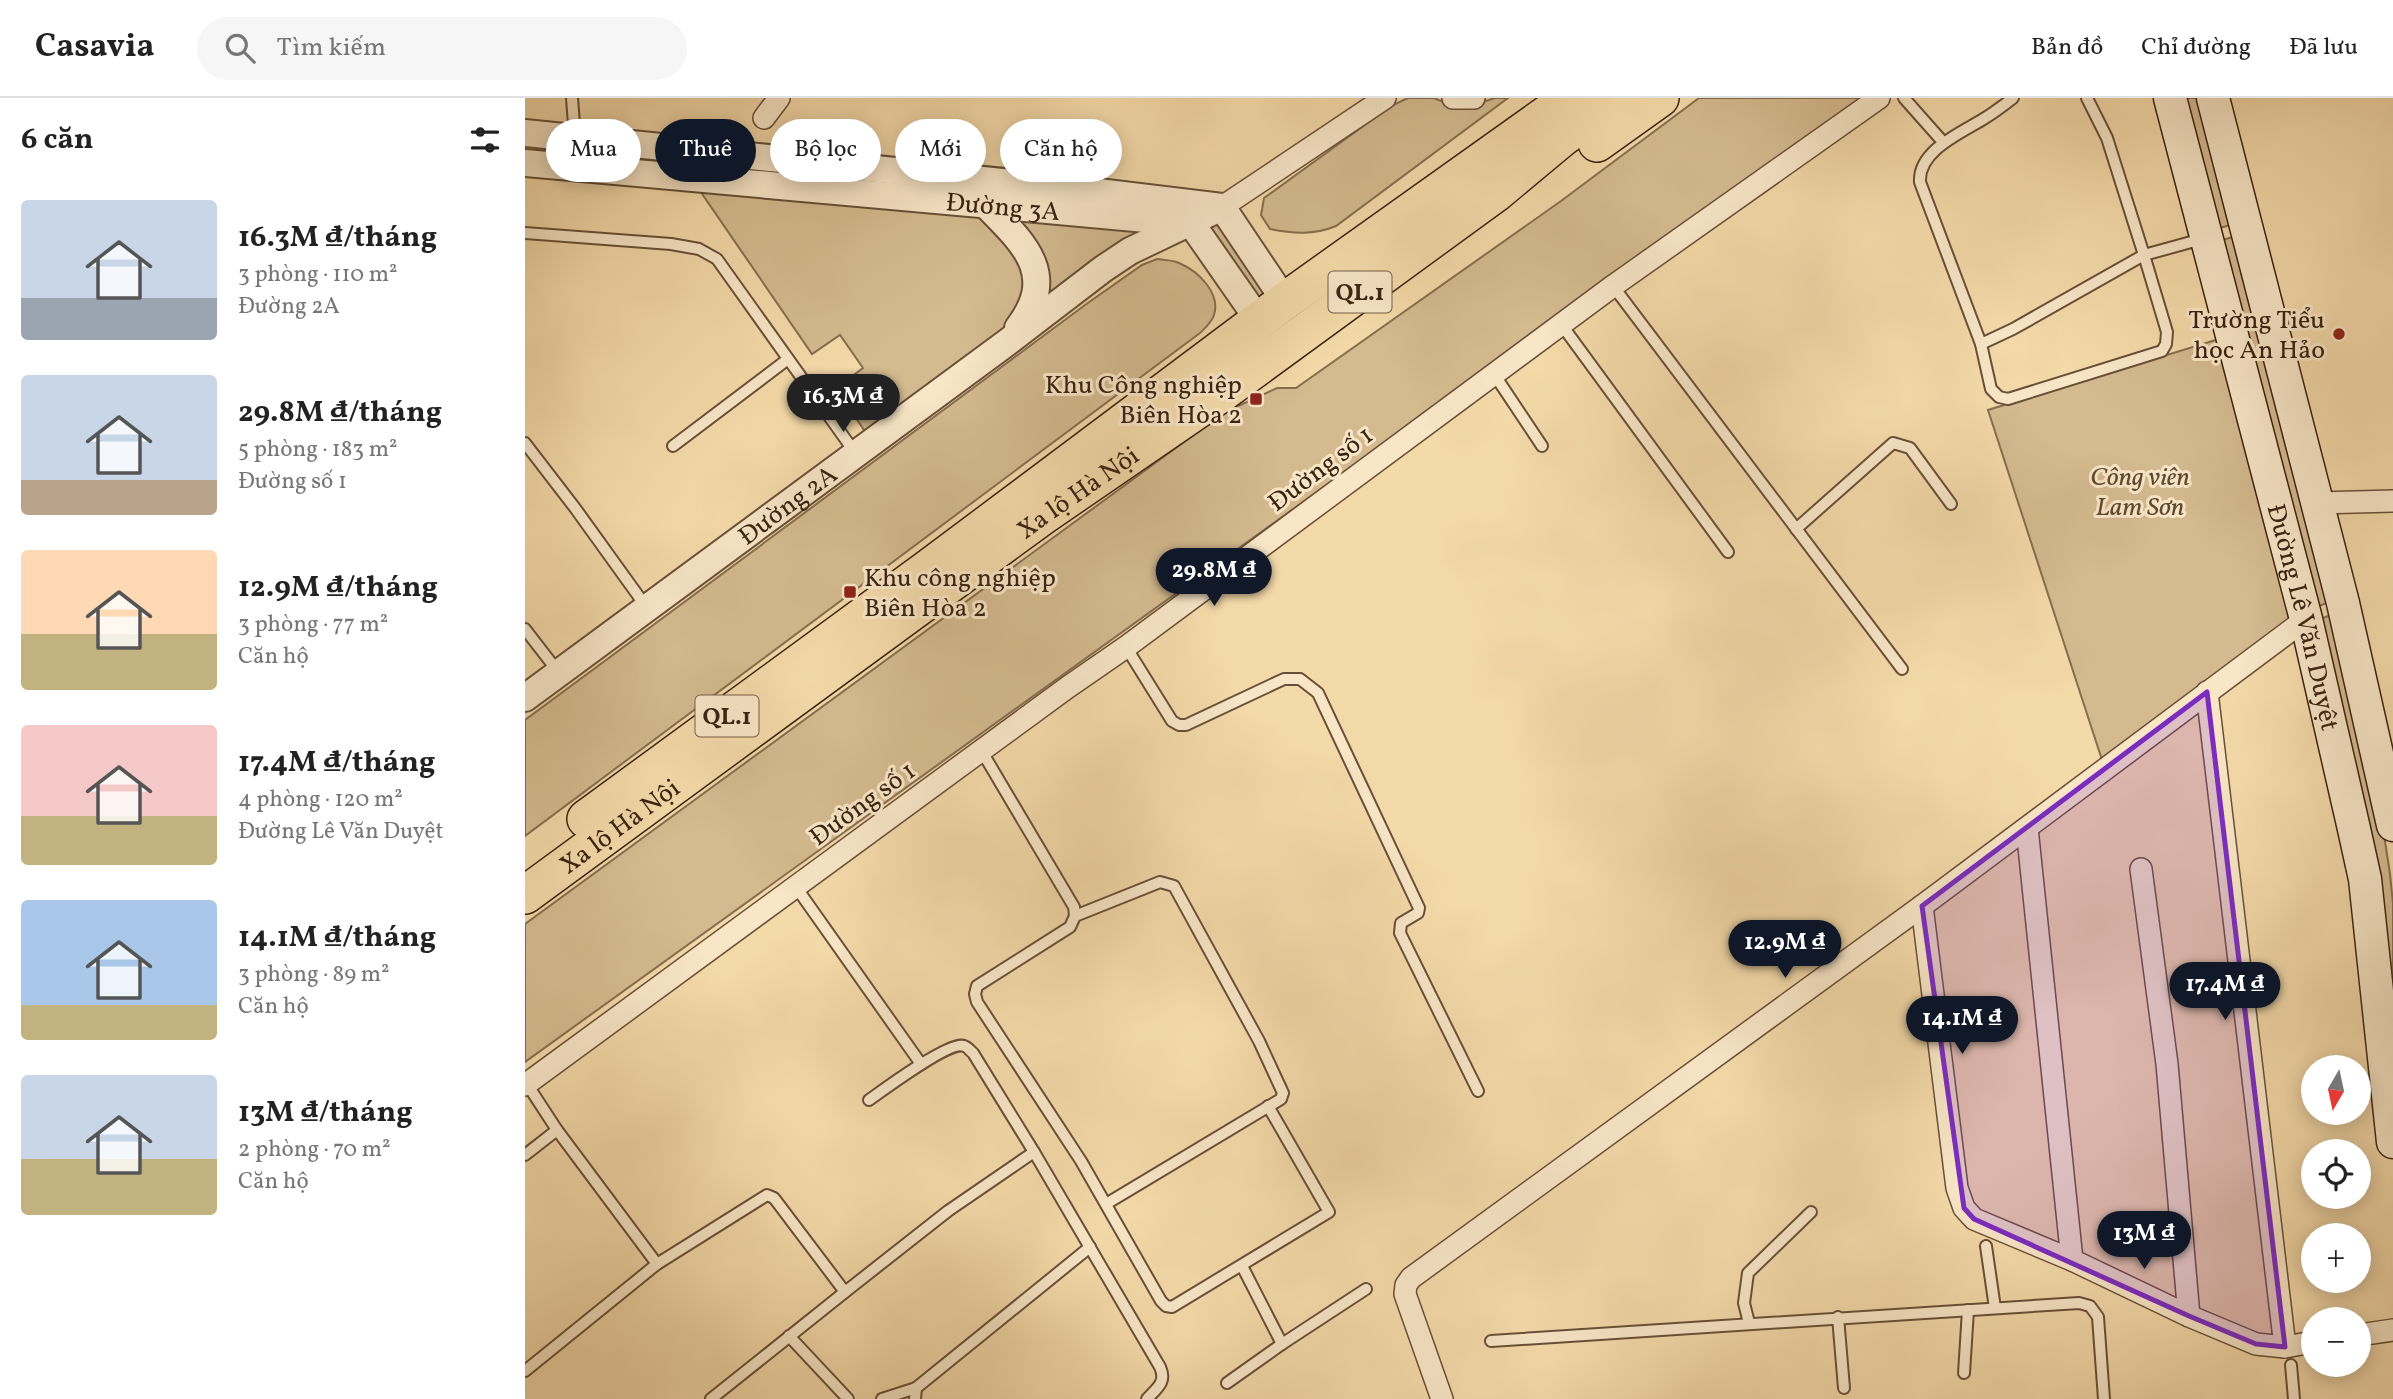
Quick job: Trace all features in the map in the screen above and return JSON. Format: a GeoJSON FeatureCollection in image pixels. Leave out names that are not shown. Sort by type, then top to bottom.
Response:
{"type":"FeatureCollection","features":[{"type":"Feature","properties":{"kind":"highway","name":"QL.1"},"geometry":{"type":"LineString","coordinates":[[1556,111],[1617,98]]}},
{"type":"Feature","properties":{"kind":"highway","name":"Xa lộ Hà Nội"},"geometry":{"type":"LineString","coordinates":[[525,864],[1272,312],[1485,180],[1537,182],[1660,98]]}},
{"type":"Feature","properties":{"kind":"highway","name":"Xa lộ Hà Nội"},"geometry":{"type":"LineString","coordinates":[[525,895],[1041,517],[1223,392],[1485,180],[1556,111]]}},
{"type":"Feature","properties":{"kind":"main road","name":"Đường Lê Văn Duyệt"},"geometry":{"type":"LineString","coordinates":[[2170,98],[2306,619],[2365,879],[2391,1090],[2393,1142]]}},
{"type":"Feature","properties":{"kind":"main road","name":"Đường Lê Văn Duyệt"},"geometry":{"type":"LineString","coordinates":[[2213,98],[2343,603],[2392,817]]}},
{"type":"Feature","properties":{"kind":"main road"},"geometry":{"type":"LineString","coordinates":[[2207,238],[2246,227]]}},
{"type":"Feature","properties":{"kind":"main road"},"geometry":{"type":"LineString","coordinates":[[2306,619],[2343,603]]}},
{"type":"Feature","properties":{"kind":"street"},"geometry":{"type":"LineString","coordinates":[[1272,312],[1222,207],[1385,98]]}},
{"type":"Feature","properties":{"kind":"street"},"geometry":{"type":"LineString","coordinates":[[1453,98],[1474,98]]}},
{"type":"Feature","properties":{"kind":"street","name":"Đường số 1"},"geometry":{"type":"LineString","coordinates":[[526,1084],[981,750],[1126,647],[1613,286],[1879,98]]}},
{"type":"Feature","properties":{"kind":"street","name":"Đường 3A"},"geometry":{"type":"LineString","coordinates":[[525,133],[546,135]]}},
{"type":"Feature","properties":{"kind":"street","name":"Đường 3A"},"geometry":{"type":"LineString","coordinates":[[641,145],[1222,207]]}},
{"type":"Feature","properties":{"kind":"street","name":"Đường 3A"},"geometry":{"type":"LineString","coordinates":[[525,163],[1191,223]]}},
{"type":"Feature","properties":{"kind":"street"},"geometry":{"type":"LineString","coordinates":[[983,203],[1018,237],[1031,260],[1036,280],[1037,292],[1033,304],[1005,344]]}},
{"type":"Feature","properties":{"kind":"street","name":"Đường 2A"},"geometry":{"type":"LineString","coordinates":[[525,698],[1121,257],[1222,207]]}},
{"type":"Feature","properties":{"kind":"street"},"geometry":{"type":"LineString","coordinates":[[1191,223],[1272,312]]}},
{"type":"Feature","properties":{"kind":"street"},"geometry":{"type":"LineString","coordinates":[[2317,503],[2393,501]]}},
{"type":"Feature","properties":{"kind":"street"},"geometry":{"type":"LineString","coordinates":[[1442,1399],[1405,1294],[1406,1285],[1411,1278],[1922,906],[2306,619]]}},
{"type":"Feature","properties":{"kind":"street"},"geometry":{"type":"LineString","coordinates":[[2207,692],[2288,1356]]}},
{"type":"Feature","properties":{"kind":"street"},"geometry":{"type":"LineString","coordinates":[[2027,828],[2072,1260]]}},
{"type":"Feature","properties":{"kind":"street"},"geometry":{"type":"LineString","coordinates":[[2141,869],[2167,1063],[2189,1316]]}},
{"type":"Feature","properties":{"kind":"street"},"geometry":{"type":"LineString","coordinates":[[1922,906],[1957,1188],[1963,1208],[1974,1219],[2072,1260],[2189,1316],[2256,1344],[2288,1356],[2301,1349]]}},
{"type":"Feature","properties":{"kind":"street"},"geometry":{"type":"LineString","coordinates":[[2371,1333],[2393,1329]]}},
{"type":"Feature","properties":{"kind":"lane"},"geometry":{"type":"LineString","coordinates":[[572,98],[574,119]]}},
{"type":"Feature","properties":{"kind":"lane"},"geometry":{"type":"LineString","coordinates":[[1904,98],[1943,142]]}},
{"type":"Feature","properties":{"kind":"lane"},"geometry":{"type":"LineString","coordinates":[[2013,98],[1987,117],[1943,142],[1919,172],[1920,182],[1981,344],[1991,389],[1999,397],[2008,399],[2162,351],[2166,344],[2167,332],[2107,138],[2087,98]]}},
{"type":"Feature","properties":{"kind":"lane"},"geometry":{"type":"LineString","coordinates":[[525,233],[671,243],[699,249],[717,259],[856,454]]}},
{"type":"Feature","properties":{"kind":"lane"},"geometry":{"type":"LineString","coordinates":[[1981,344],[2013,329],[2144,255],[2207,238]]}},
{"type":"Feature","properties":{"kind":"lane"},"geometry":{"type":"LineString","coordinates":[[1613,286],[1902,669]]}},
{"type":"Feature","properties":{"kind":"lane"},"geometry":{"type":"LineString","coordinates":[[1561,324],[1728,552]]}},
{"type":"Feature","properties":{"kind":"lane"},"geometry":{"type":"LineString","coordinates":[[673,446],[788,359]]}},
{"type":"Feature","properties":{"kind":"lane"},"geometry":{"type":"LineString","coordinates":[[1494,374],[1542,446]]}},
{"type":"Feature","properties":{"kind":"lane"},"geometry":{"type":"LineString","coordinates":[[525,443],[647,608]]}},
{"type":"Feature","properties":{"kind":"lane"},"geometry":{"type":"LineString","coordinates":[[1796,529],[1893,443],[1910,448],[1951,504]]}},
{"type":"Feature","properties":{"kind":"lane"},"geometry":{"type":"LineString","coordinates":[[525,629],[559,673]]}},
{"type":"Feature","properties":{"kind":"lane"},"geometry":{"type":"LineString","coordinates":[[1126,647],[1172,722],[1179,725],[1186,725],[1284,678],[1300,679],[1318,693],[1419,908],[1418,913],[1401,923],[1400,933],[1478,1091]]}},
{"type":"Feature","properties":{"kind":"lane"},"geometry":{"type":"LineString","coordinates":[[981,750],[1074,907],[1075,916],[1070,927],[977,986],[977,1002],[1081,1161],[1166,1306],[1172,1307],[1329,1212],[1268,1106]]}},
{"type":"Feature","properties":{"kind":"lane"},"geometry":{"type":"LineString","coordinates":[[1075,916],[1160,881],[1174,886],[1259,1041],[1283,1093],[1281,1099],[1106,1204]]}},
{"type":"Feature","properties":{"kind":"lane"},"geometry":{"type":"LineString","coordinates":[[796,887],[921,1064]]}},
{"type":"Feature","properties":{"kind":"lane"},"geometry":{"type":"LineString","coordinates":[[869,1100],[921,1064],[955,1045],[964,1046],[973,1053],[1164,1375],[1162,1383],[1147,1399]]}},
{"type":"Feature","properties":{"kind":"lane"},"geometry":{"type":"LineString","coordinates":[[526,1084],[657,1264]]}},
{"type":"Feature","properties":{"kind":"lane"},"geometry":{"type":"LineString","coordinates":[[525,1155],[557,1130]]}},
{"type":"Feature","properties":{"kind":"lane"},"geometry":{"type":"LineString","coordinates":[[711,1399],[949,1211],[1034,1152]]}},
{"type":"Feature","properties":{"kind":"lane"},"geometry":{"type":"LineString","coordinates":[[525,1371],[657,1264],[767,1195],[774,1198],[845,1292]]}},
{"type":"Feature","properties":{"kind":"lane"},"geometry":{"type":"LineString","coordinates":[[1749,1323],[1744,1303],[1748,1273],[1811,1212]]}},
{"type":"Feature","properties":{"kind":"lane"},"geometry":{"type":"LineString","coordinates":[[1986,1246],[1995,1308]]}},
{"type":"Feature","properties":{"kind":"lane"},"geometry":{"type":"LineString","coordinates":[[883,1399],[915,1394],[1090,1247]]}},
{"type":"Feature","properties":{"kind":"lane"},"geometry":{"type":"LineString","coordinates":[[1243,1266],[1282,1344]]}},
{"type":"Feature","properties":{"kind":"lane"},"geometry":{"type":"LineString","coordinates":[[1227,1383],[1366,1289]]}},
{"type":"Feature","properties":{"kind":"lane"},"geometry":{"type":"LineString","coordinates":[[1491,1341],[2079,1303],[2090,1307],[2098,1317],[2104,1399]]}},
{"type":"Feature","properties":{"kind":"lane"},"geometry":{"type":"LineString","coordinates":[[1964,1373],[1968,1310]]}},
{"type":"Feature","properties":{"kind":"lane"},"geometry":{"type":"LineString","coordinates":[[1838,1317],[1845,1388]]}},
{"type":"Feature","properties":{"kind":"lane"},"geometry":{"type":"LineString","coordinates":[[789,1336],[848,1399]]}},
{"type":"Feature","properties":{"kind":"lane"},"geometry":{"type":"LineString","coordinates":[[2288,1356],[2294,1399]]}},
{"type":"Feature","properties":{"kind":"highlighted area"},"geometry":{"type":"Polygon","coordinates":[[[2207,692],[2285,1347],[2256,1344],[2189,1316],[1974,1219],[1964,1208],[1922,906],[2207,692]]]}},
{"type":"Feature","properties":{"kind":"green space"},"geometry":{"type":"Polygon","coordinates":[[[1408,98],[1434,98],[1448,104],[1470,106],[1495,98],[1508,98],[1336,226],[1304,233],[1270,229],[1261,215],[1264,198],[1391,106],[1408,98]]]}},
{"type":"Feature","properties":{"kind":"green space"},"geometry":{"type":"Polygon","coordinates":[[[1699,98],[1864,98],[525,1062],[525,924],[1225,412],[1277,388],[1296,388],[1561,201],[1699,98]]]}},
{"type":"Feature","properties":{"kind":"green space"},"geometry":{"type":"Polygon","coordinates":[[[2181,98],[2202,98],[2234,224],[2216,229],[2181,98]]]}},
{"type":"Feature","properties":{"kind":"green space"},"geometry":{"type":"Polygon","coordinates":[[[525,143],[546,145],[546,155],[525,153],[525,143]]]}},
{"type":"Feature","properties":{"kind":"green space"},"geometry":{"type":"Polygon","coordinates":[[[641,155],[655,156],[655,163],[641,162],[641,155]]]}},
{"type":"Feature","properties":{"kind":"green space"},"geometry":{"type":"Polygon","coordinates":[[[756,167],[770,168],[770,173],[756,172],[756,167]]]}},
{"type":"Feature","properties":{"kind":"green space"},"geometry":{"type":"Polygon","coordinates":[[[881,180],[895,182],[962,188],[881,182],[881,180]]]}},
{"type":"Feature","properties":{"kind":"green space"},"geometry":{"type":"Polygon","coordinates":[[[698,188],[985,213],[1013,241],[1031,282],[1010,327],[866,433],[836,388],[863,368],[840,335],[812,354],[698,188]]]}},
{"type":"Feature","properties":{"kind":"green space"},"geometry":{"type":"Polygon","coordinates":[[[1004,215],[1151,230],[1039,305],[1004,215]]]}},
{"type":"Feature","properties":{"kind":"green space"},"geometry":{"type":"Polygon","coordinates":[[[1215,217],[1272,299],[1262,307],[1204,223],[1215,217]]]}},
{"type":"Feature","properties":{"kind":"green space"},"geometry":{"type":"Polygon","coordinates":[[[2237,236],[2332,601],[2314,608],[2218,241],[2237,236]]]}},
{"type":"Feature","properties":{"kind":"green space"},"geometry":{"type":"Polygon","coordinates":[[[1157,259],[1174,261],[1186,267],[1200,277],[1211,291],[1214,315],[1200,333],[525,836],[525,720],[1085,305],[1142,265],[1157,259]]]}},
{"type":"Feature","properties":{"kind":"green space","name":"Công viên Lam Sơn"},"geometry":{"type":"Polygon","coordinates":[[[2222,338],[2296,619],[2103,763],[1988,410],[2222,338]]]}},
{"type":"Feature","properties":{"kind":"green space"},"geometry":{"type":"Polygon","coordinates":[[[2335,613],[2381,815],[2390,874],[2393,904],[2393,1038],[2316,621],[2335,613]]]}},
{"type":"Feature","properties":{"kind":"place","name":"Trường Tiểu học An Hảo"},"geometry":{"type":"Point","coordinates":[2339,334]}},
{"type":"Feature","properties":{"kind":"place","name":"Khu Công nghiệp Biên Hòa 2"},"geometry":{"type":"Point","coordinates":[1256,399]}},
{"type":"Feature","properties":{"kind":"place","name":"Khu công nghiệp Biên Hòa 2"},"geometry":{"type":"Point","coordinates":[850,592]}}]}
